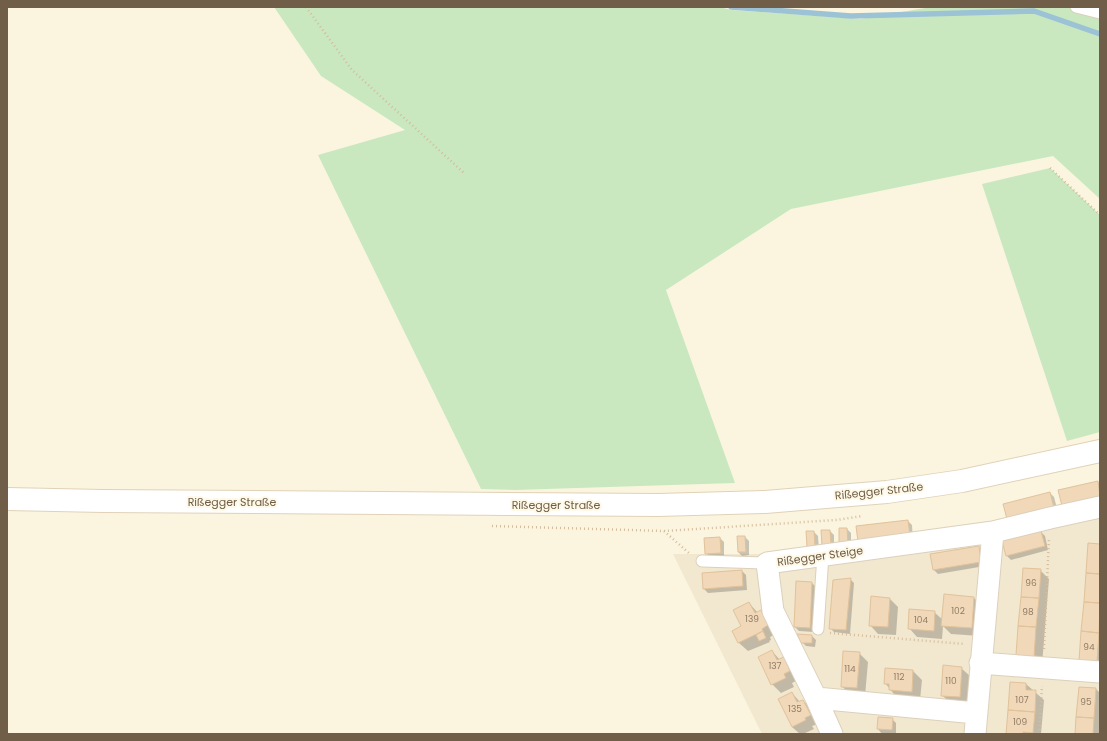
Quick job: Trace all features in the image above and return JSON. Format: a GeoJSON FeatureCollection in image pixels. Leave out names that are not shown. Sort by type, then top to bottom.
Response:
{"type":"FeatureCollection","features":[{"type":"Feature","properties":{"kind":"street","name":"Rißegger Straße"},"geometry":{"type":"LineString","coordinates":[[7,499],[658,505],[765,502],[887,492],[962,481],[1100,451]]}},
{"type":"Feature","properties":{"kind":"street","name":"Rißegger Steige"},"geometry":{"type":"LineString","coordinates":[[832,734],[773,611],[767,563],[993,532],[1100,507]]}},
{"type":"Feature","properties":{"kind":"street"},"geometry":{"type":"LineString","coordinates":[[975,734],[993,532]]}},
{"type":"Feature","properties":{"kind":"street"},"geometry":{"type":"LineString","coordinates":[[981,654],[1044,668],[1100,672]]}},
{"type":"Feature","properties":{"kind":"street"},"geometry":{"type":"LineString","coordinates":[[816,698],[976,713]]}},
{"type":"Feature","properties":{"kind":"lane"},"geometry":{"type":"LineString","coordinates":[[1076,7],[1100,13]]}},
{"type":"Feature","properties":{"kind":"lane"},"geometry":{"type":"LineString","coordinates":[[821,631],[823,555]]}},
{"type":"Feature","properties":{"kind":"lane"},"geometry":{"type":"LineString","coordinates":[[702,562],[767,563]]}},
{"type":"Feature","properties":{"kind":"path"},"geometry":{"type":"LineString","coordinates":[[306,7],[352,70],[464,173]]}},
{"type":"Feature","properties":{"kind":"path"},"geometry":{"type":"LineString","coordinates":[[1050,168],[1100,215]]}},
{"type":"Feature","properties":{"kind":"path"},"geometry":{"type":"LineString","coordinates":[[1039,734],[1044,668],[1050,518]]}},
{"type":"Feature","properties":{"kind":"path"},"geometry":{"type":"LineString","coordinates":[[664,531],[693,557],[702,562]]}},
{"type":"Feature","properties":{"kind":"path"},"geometry":{"type":"LineString","coordinates":[[821,631],[981,654]]}},
{"type":"Feature","properties":{"kind":"shaded area"},"geometry":{"type":"Polygon","coordinates":[[[1100,501],[1100,734],[762,734],[673,554],[764,554],[973,531],[1100,501]]]}},
{"type":"Feature","properties":{"kind":"green space"},"geometry":{"type":"Polygon","coordinates":[[[274,7],[719,7],[732,10],[860,19],[931,7],[1100,7],[1100,199],[1053,156],[791,209],[666,290],[735,483],[515,490],[481,489],[318,155],[405,130],[321,76],[274,7]]]}},
{"type":"Feature","properties":{"kind":"green space"},"geometry":{"type":"Polygon","coordinates":[[[1050,168],[1100,215],[1100,432],[1067,441],[982,184],[1050,168]]]}},
{"type":"Feature","properties":{"kind":"building"},"geometry":{"type":"Polygon","coordinates":[[[1098,481],[1100,496],[1062,506],[1058,490],[1098,481]]]}},
{"type":"Feature","properties":{"kind":"building"},"geometry":{"type":"Polygon","coordinates":[[[1050,492],[1054,508],[1007,519],[1003,504],[1050,492]]]}},
{"type":"Feature","properties":{"kind":"building"},"geometry":{"type":"Polygon","coordinates":[[[908,520],[910,536],[858,542],[856,526],[908,520]]]}},
{"type":"Feature","properties":{"kind":"building"},"geometry":{"type":"Polygon","coordinates":[[[839,528],[847,528],[848,544],[839,544],[839,528]]]}},
{"type":"Feature","properties":{"kind":"building"},"geometry":{"type":"Polygon","coordinates":[[[821,530],[830,530],[831,545],[822,546],[821,530]]]}},
{"type":"Feature","properties":{"kind":"building"},"geometry":{"type":"Polygon","coordinates":[[[806,531],[814,531],[815,546],[807,547],[806,531]]]}},
{"type":"Feature","properties":{"kind":"building"},"geometry":{"type":"Polygon","coordinates":[[[1041,531],[1045,546],[1006,556],[1002,541],[1041,531]]]}},
{"type":"Feature","properties":{"kind":"building"},"geometry":{"type":"Polygon","coordinates":[[[737,536],[745,536],[746,552],[738,552],[737,536]]]}},
{"type":"Feature","properties":{"kind":"building"},"geometry":{"type":"Polygon","coordinates":[[[720,537],[721,553],[705,554],[704,538],[720,537]]]}},
{"type":"Feature","properties":{"kind":"building"},"geometry":{"type":"Polygon","coordinates":[[[1088,543],[1100,544],[1100,574],[1086,573],[1088,543]]]}},
{"type":"Feature","properties":{"kind":"building"},"geometry":{"type":"Polygon","coordinates":[[[979,546],[981,562],[933,570],[930,554],[979,546]]]}},
{"type":"Feature","properties":{"kind":"building"},"geometry":{"type":"Polygon","coordinates":[[[1023,568],[1041,569],[1039,598],[1021,597],[1023,568]]]}},
{"type":"Feature","properties":{"kind":"building"},"geometry":{"type":"Polygon","coordinates":[[[742,570],[743,586],[703,589],[702,573],[742,570]]]}},
{"type":"Feature","properties":{"kind":"building"},"geometry":{"type":"Polygon","coordinates":[[[1086,573],[1100,574],[1100,603],[1084,602],[1086,573]]]}},
{"type":"Feature","properties":{"kind":"building"},"geometry":{"type":"Polygon","coordinates":[[[851,578],[846,630],[829,629],[833,580],[851,578]]]}},
{"type":"Feature","properties":{"kind":"building"},"geometry":{"type":"Polygon","coordinates":[[[796,581],[812,582],[810,628],[794,627],[796,581]]]}},
{"type":"Feature","properties":{"kind":"building"},"geometry":{"type":"Polygon","coordinates":[[[944,594],[974,597],[972,628],[941,626],[944,594]]]}},
{"type":"Feature","properties":{"kind":"building"},"geometry":{"type":"Polygon","coordinates":[[[871,596],[890,598],[888,627],[869,626],[871,596]]]}},
{"type":"Feature","properties":{"kind":"building"},"geometry":{"type":"Polygon","coordinates":[[[1021,597],[1039,598],[1036,627],[1018,626],[1021,597]]]}},
{"type":"Feature","properties":{"kind":"building"},"geometry":{"type":"Polygon","coordinates":[[[749,602],[755,613],[761,610],[768,625],[762,629],[763,631],[738,643],[732,631],[741,626],[733,610],[749,602]]]}},
{"type":"Feature","properties":{"kind":"building"},"geometry":{"type":"Polygon","coordinates":[[[1084,602],[1100,603],[1099,633],[1081,631],[1084,602]]]}},
{"type":"Feature","properties":{"kind":"building"},"geometry":{"type":"Polygon","coordinates":[[[909,609],[935,611],[934,631],[908,629],[909,609]]]}},
{"type":"Feature","properties":{"kind":"building"},"geometry":{"type":"Polygon","coordinates":[[[1018,626],[1036,627],[1034,657],[1016,655],[1018,626]]]}},
{"type":"Feature","properties":{"kind":"building"},"geometry":{"type":"Polygon","coordinates":[[[763,631],[766,638],[759,641],[756,635],[763,631]]]}},
{"type":"Feature","properties":{"kind":"building"},"geometry":{"type":"Polygon","coordinates":[[[1081,631],[1099,633],[1097,662],[1079,661],[1081,631]]]}},
{"type":"Feature","properties":{"kind":"building"},"geometry":{"type":"Polygon","coordinates":[[[797,634],[812,635],[812,643],[801,643],[797,634]]]}},
{"type":"Feature","properties":{"kind":"building"},"geometry":{"type":"Polygon","coordinates":[[[772,650],[777,660],[784,657],[790,671],[784,674],[786,678],[771,685],[758,657],[772,650]]]}},
{"type":"Feature","properties":{"kind":"building"},"geometry":{"type":"Polygon","coordinates":[[[843,651],[860,652],[857,688],[841,687],[843,651]]]}},
{"type":"Feature","properties":{"kind":"building"},"geometry":{"type":"Polygon","coordinates":[[[943,665],[962,667],[960,697],[941,696],[943,665]]]}},
{"type":"Feature","properties":{"kind":"building"},"geometry":{"type":"Polygon","coordinates":[[[885,668],[913,670],[912,692],[889,690],[889,684],[884,684],[885,668]]]}},
{"type":"Feature","properties":{"kind":"building"},"geometry":{"type":"Polygon","coordinates":[[[1010,682],[1026,683],[1026,690],[1036,690],[1035,712],[1008,710],[1010,682]]]}},
{"type":"Feature","properties":{"kind":"building"},"geometry":{"type":"Polygon","coordinates":[[[1079,687],[1096,688],[1094,718],[1076,717],[1079,687]]]}},
{"type":"Feature","properties":{"kind":"building"},"geometry":{"type":"Polygon","coordinates":[[[792,692],[797,702],[803,700],[811,715],[805,718],[806,720],[792,727],[778,699],[792,692]]]}},
{"type":"Feature","properties":{"kind":"building"},"geometry":{"type":"Polygon","coordinates":[[[1008,710],[1035,712],[1033,733],[1023,732],[1023,734],[1006,734],[1008,710]]]}},
{"type":"Feature","properties":{"kind":"building"},"geometry":{"type":"Polygon","coordinates":[[[878,717],[893,718],[892,730],[877,729],[878,717]]]}},
{"type":"Feature","properties":{"kind":"building"},"geometry":{"type":"Polygon","coordinates":[[[1076,717],[1094,718],[1093,734],[1075,734],[1076,717]]]}},
{"type":"Feature","properties":{"kind":"waterway"},"geometry":{"type":"LineString","coordinates":[[731,7],[851,16],[1034,11],[1100,34]]}}]}
